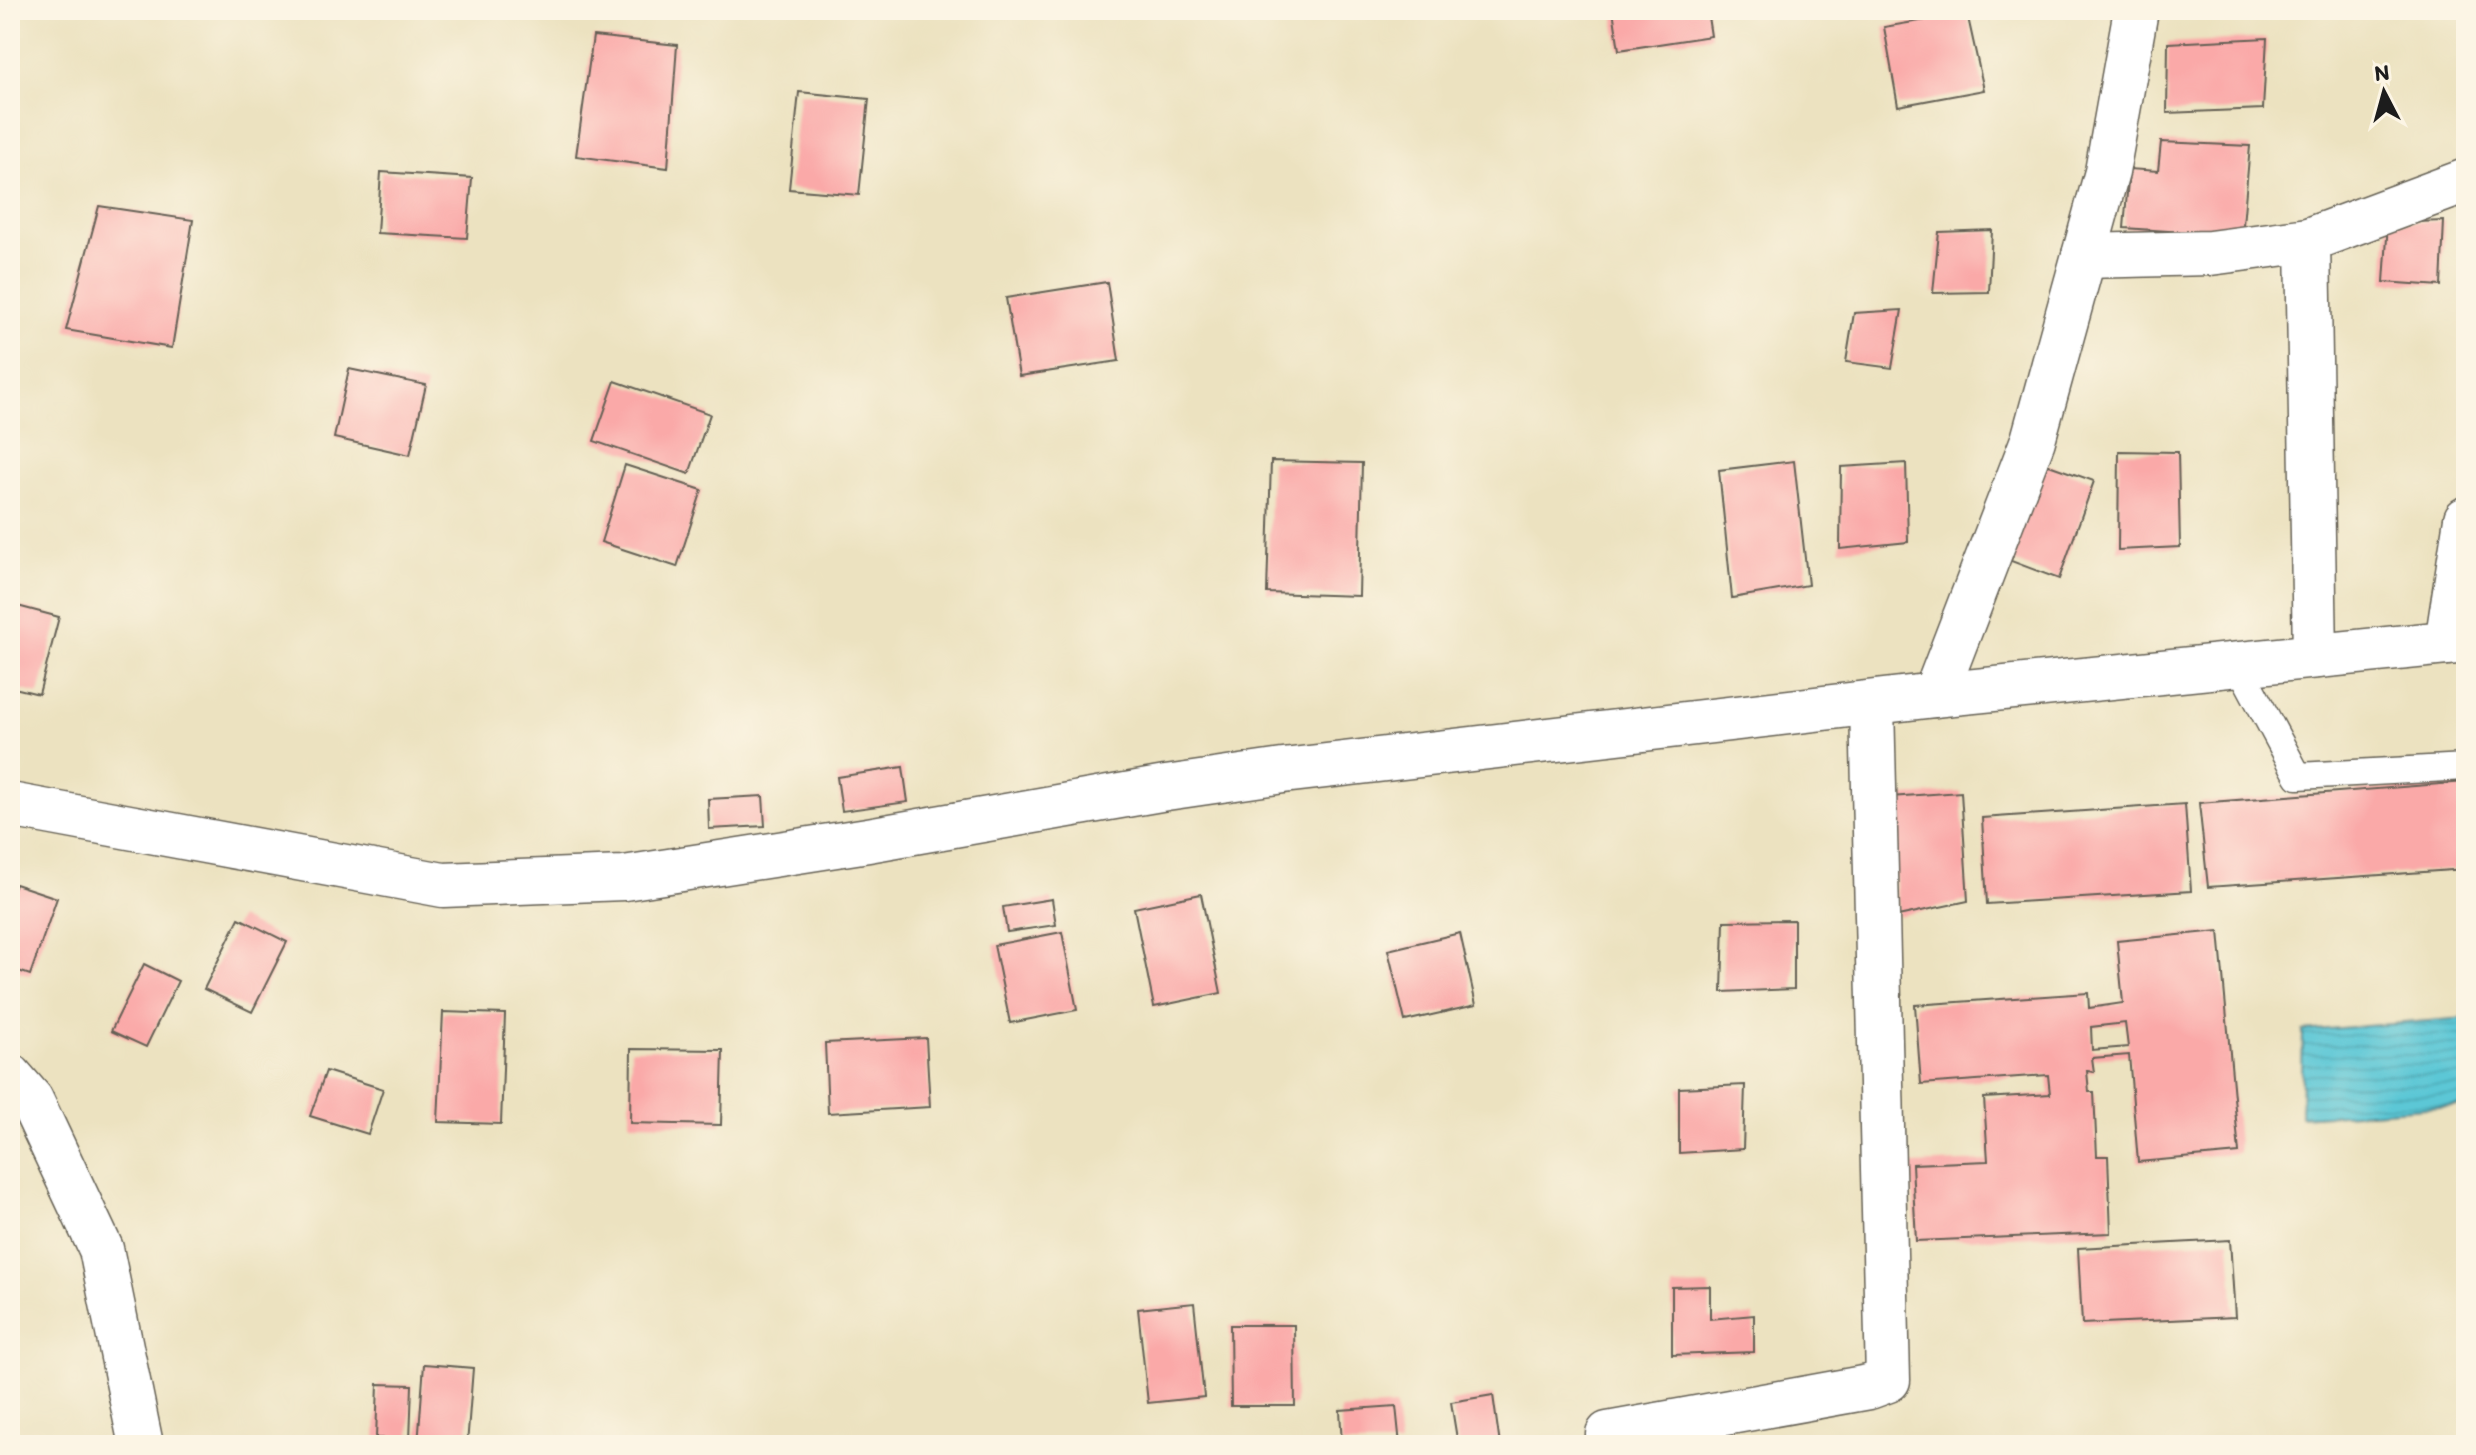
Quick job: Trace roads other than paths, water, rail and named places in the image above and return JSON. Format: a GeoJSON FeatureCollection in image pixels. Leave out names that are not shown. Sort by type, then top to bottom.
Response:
{"type":"FeatureCollection","features":[{"type":"Feature","properties":{"kind":"street"},"geometry":{"type":"LineString","coordinates":[[1935,695],[2033,440],[2107,172],[2136,10]]}},
{"type":"Feature","properties":{"kind":"street"},"geometry":{"type":"LineString","coordinates":[[2084,256],[2210,253],[2308,240],[2466,181]]}},
{"type":"Feature","properties":{"kind":"street"},"geometry":{"type":"LineString","coordinates":[[2308,240],[2315,656]]}},
{"type":"Feature","properties":{"kind":"street"},"geometry":{"type":"LineString","coordinates":[[10,805],[443,885],[624,878],[1283,771],[1935,695],[2457,642],[2466,519]]}},
{"type":"Feature","properties":{"kind":"street"},"geometry":{"type":"LineString","coordinates":[[1608,1445],[1608,1434],[1869,1387],[1888,1380],[1872,704]]}},
{"type":"Feature","properties":{"kind":"street"},"geometry":{"type":"LineString","coordinates":[[10,1076],[31,1100],[101,1249],[141,1445]]}},
{"type":"Feature","properties":{"kind":"lane"},"geometry":{"type":"LineString","coordinates":[[2238,664],[2298,776],[2466,767]]}},
{"type":"Feature","properties":{"kind":"water"},"geometry":{"type":"Polygon","coordinates":[[[2466,1018],[2466,1105],[2301,1117],[2303,1031],[2466,1018]]]}}]}
